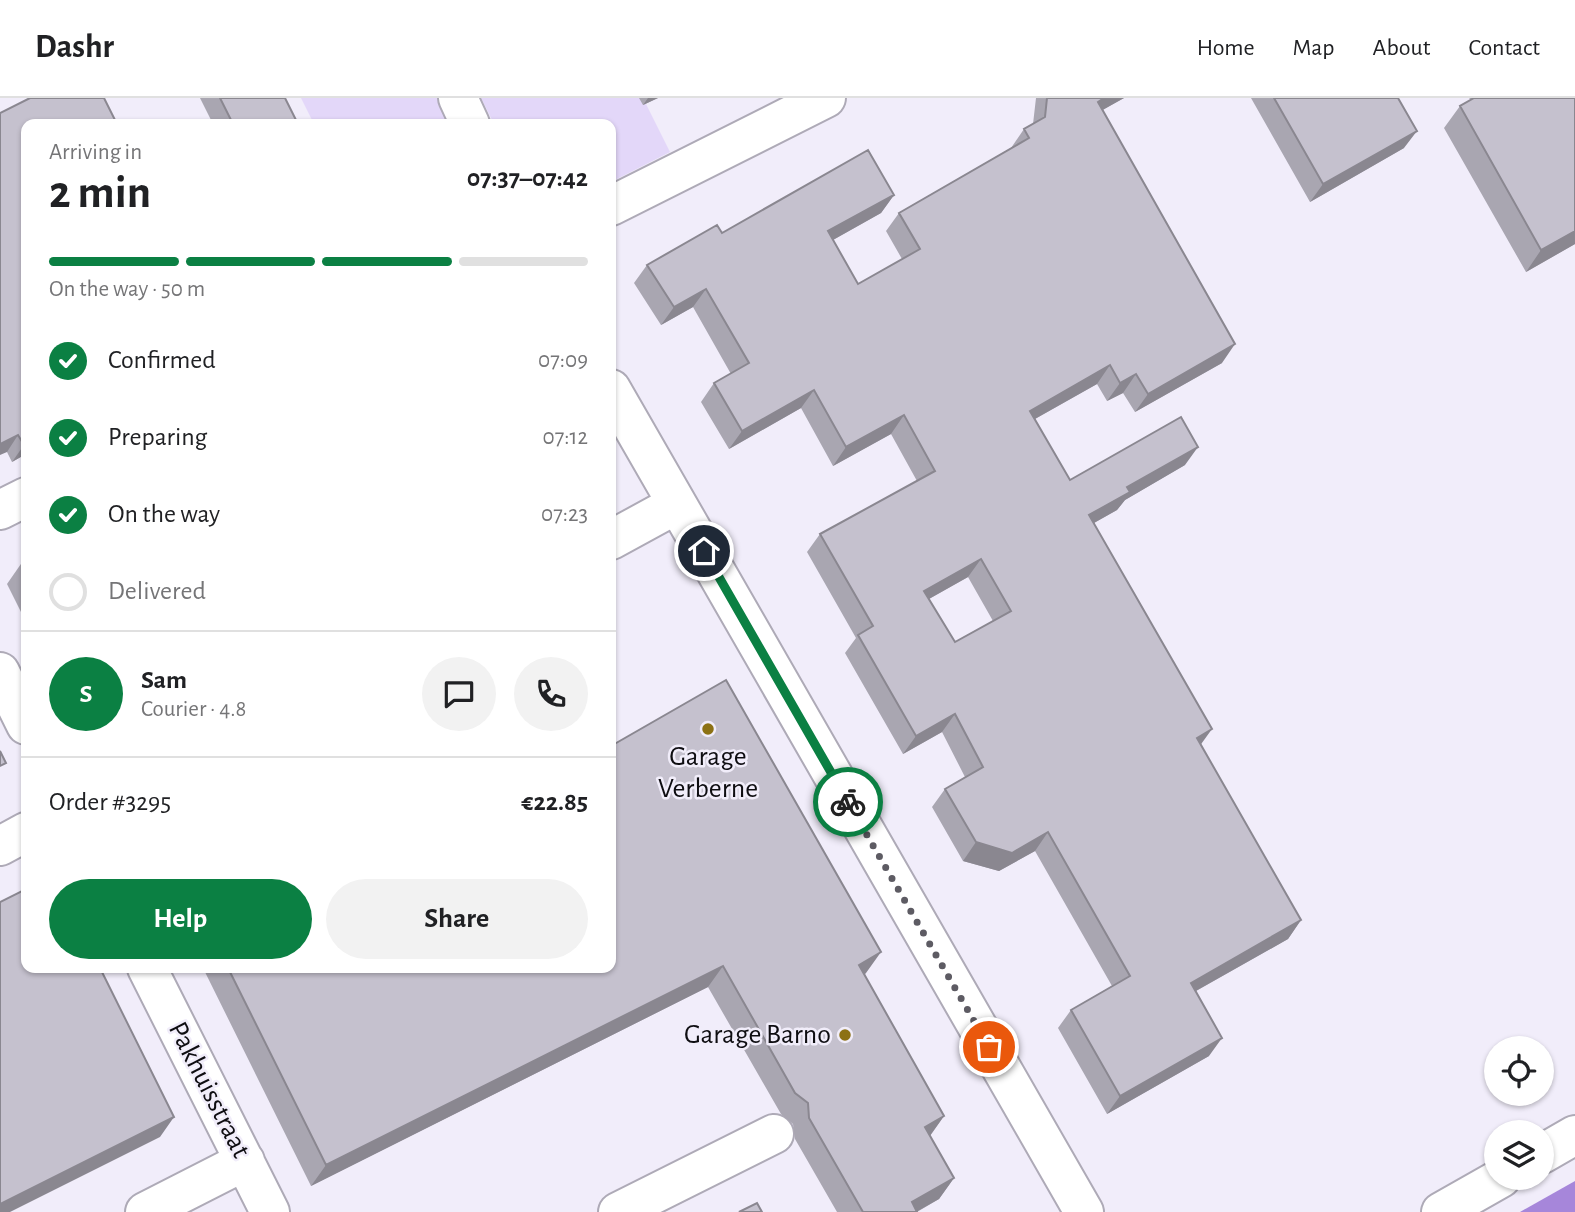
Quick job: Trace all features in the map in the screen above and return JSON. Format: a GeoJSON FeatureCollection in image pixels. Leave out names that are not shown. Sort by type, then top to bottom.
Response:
{"type":"FeatureCollection","features":[{"type":"Feature","properties":{"kind":"street"},"geometry":{"type":"LineString","coordinates":[[458,98],[468,119]]}},
{"type":"Feature","properties":{"kind":"street"},"geometry":{"type":"LineString","coordinates":[[616,203],[826,98]]}},
{"type":"Feature","properties":{"kind":"street"},"geometry":{"type":"LineString","coordinates":[[616,398],[1084,1212]]}},
{"type":"Feature","properties":{"kind":"street"},"geometry":{"type":"LineString","coordinates":[[0,510],[21,500]]}},
{"type":"Feature","properties":{"kind":"street"},"geometry":{"type":"LineString","coordinates":[[616,537],[677,504]]}},
{"type":"Feature","properties":{"kind":"street"},"geometry":{"type":"LineString","coordinates":[[0,672],[21,715]]}},
{"type":"Feature","properties":{"kind":"street"},"geometry":{"type":"LineString","coordinates":[[0,846],[21,835]]}},
{"type":"Feature","properties":{"kind":"street","name":"Pakhuisstraat"},"geometry":{"type":"LineString","coordinates":[[151,973],[270,1212]]}},
{"type":"Feature","properties":{"kind":"street"},"geometry":{"type":"LineString","coordinates":[[618,1212],[774,1134]]}},
{"type":"Feature","properties":{"kind":"street"},"geometry":{"type":"LineString","coordinates":[[1554,1147],[1575,1135]]}},
{"type":"Feature","properties":{"kind":"street"},"geometry":{"type":"LineString","coordinates":[[145,1212],[245,1161]]}},
{"type":"Feature","properties":{"kind":"street"},"geometry":{"type":"LineString","coordinates":[[1441,1212],[1484,1187]]}},
{"type":"Feature","properties":{"kind":"shaded area"},"geometry":{"type":"Polygon","coordinates":[[[301,98],[438,98],[448,119],[312,119],[301,98]]]}},
{"type":"Feature","properties":{"kind":"shaded area"},"geometry":{"type":"Polygon","coordinates":[[[481,98],[643,98],[670,152],[616,179],[616,119],[492,119],[481,98]]]}},
{"type":"Feature","properties":{"kind":"shaded area"},"geometry":{"type":"Polygon","coordinates":[[[1575,1181],[1575,1212],[1520,1212],[1575,1181]]]}},
{"type":"Feature","properties":{"kind":"building"},"geometry":{"type":"Polygon","coordinates":[[[30,98],[104,98],[114,119],[21,119],[21,440],[18,435],[0,444],[0,113],[30,98]]]}},
{"type":"Feature","properties":{"kind":"building"},"geometry":{"type":"Polygon","coordinates":[[[220,98],[285,98],[296,119],[230,119],[220,98]]]}},
{"type":"Feature","properties":{"kind":"building"},"geometry":{"type":"Polygon","coordinates":[[[1047,98],[1104,98],[1098,102],[1235,344],[1148,394],[1136,374],[1120,383],[1110,365],[1030,411],[1070,480],[1181,417],[1198,447],[1127,487],[1130,492],[1089,515],[1212,729],[1197,738],[1301,920],[1191,983],[1222,1038],[1120,1096],[1071,1010],[1130,976],[1048,832],[1012,853],[976,842],[945,789],[983,767],[955,714],[916,736],[858,635],[873,626],[820,534],[935,471],[904,415],[846,447],[814,390],[742,431],[714,383],[749,363],[706,289],[674,307],[647,265],[717,225],[722,233],[868,150],[894,195],[828,231],[858,284],[920,249],[899,213],[1029,138],[1024,129],[1045,117],[1047,98]],[[981,559],[924,591],[955,642],[1011,611],[981,559]]]}},
{"type":"Feature","properties":{"kind":"building"},"geometry":{"type":"Polygon","coordinates":[[[1274,98],[1398,98],[1417,131],[1323,184],[1274,98]]]}},
{"type":"Feature","properties":{"kind":"building"},"geometry":{"type":"Polygon","coordinates":[[[1474,98],[1575,98],[1575,231],[1541,250],[1460,106],[1474,98]]]}},
{"type":"Feature","properties":{"kind":"building"},"geometry":{"type":"Polygon","coordinates":[[[726,680],[881,952],[859,965],[944,1116],[925,1127],[954,1178],[912,1202],[917,1212],[863,1212],[809,1118],[808,1103],[795,1093],[723,966],[326,1165],[230,973],[616,973],[616,743],[726,680]]]}},
{"type":"Feature","properties":{"kind":"building"},"geometry":{"type":"Polygon","coordinates":[[[0,751],[6,763],[0,766],[0,751]]]}},
{"type":"Feature","properties":{"kind":"building"},"geometry":{"type":"Polygon","coordinates":[[[21,892],[21,973],[102,973],[174,1117],[0,1204],[0,902],[21,892]]]}},
{"type":"Feature","properties":{"kind":"building"},"geometry":{"type":"Polygon","coordinates":[[[757,1203],[762,1212],[739,1212],[757,1203]]]}},
{"type":"Feature","properties":{"kind":"way so far"},"geometry":{"type":"LineString","coordinates":[[848,802],[989,1047]]}},
{"type":"Feature","properties":{"kind":"place","name":"Garage Verberne"},"geometry":{"type":"Point","coordinates":[708,729]}},
{"type":"Feature","properties":{"kind":"place","name":"Garage Barno"},"geometry":{"type":"Point","coordinates":[845,1035]}},
{"type":"Feature","properties":{"kind":"route"},"geometry":{"type":"LineString","coordinates":[[704,551],[848,802]]}}]}
